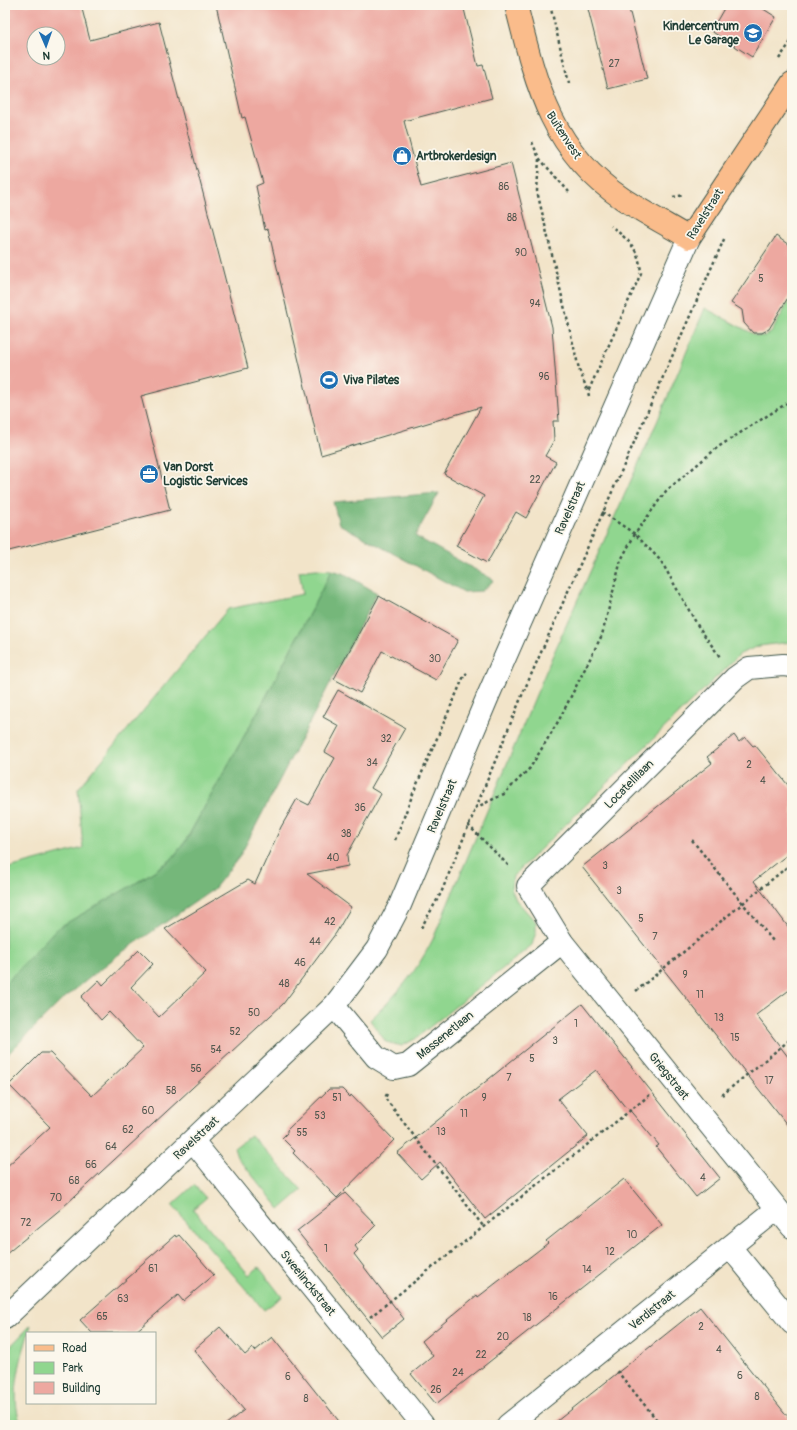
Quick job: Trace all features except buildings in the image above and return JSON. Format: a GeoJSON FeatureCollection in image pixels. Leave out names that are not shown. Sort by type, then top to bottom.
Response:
{"type":"FeatureCollection","features":[{"type":"Feature","properties":{"kind":"main road","name":"Buitenvest"},"geometry":{"type":"LineString","coordinates":[[516,5],[533,73],[545,105],[558,131],[576,158],[599,180],[623,199],[689,238]]}},
{"type":"Feature","properties":{"kind":"main road","name":"Ravelstraat"},"geometry":{"type":"LineString","coordinates":[[689,238],[792,83]]}},
{"type":"Feature","properties":{"kind":"street","name":"Ravelstraat"},"geometry":{"type":"LineString","coordinates":[[5,1318],[334,1006],[377,949],[400,905],[488,696],[689,238]]}},
{"type":"Feature","properties":{"kind":"street","name":"Locatellilaan"},"geometry":{"type":"LineString","coordinates":[[528,886],[735,678],[749,668],[783,665],[792,666]]}},
{"type":"Feature","properties":{"kind":"street"},"geometry":{"type":"LineString","coordinates":[[528,886],[562,942]]}},
{"type":"Feature","properties":{"kind":"street","name":"Griegstraat"},"geometry":{"type":"LineString","coordinates":[[562,942],[777,1209]]}},
{"type":"Feature","properties":{"kind":"street","name":"Massenetlaan"},"geometry":{"type":"LineString","coordinates":[[394,1068],[408,1065],[562,942]]}},
{"type":"Feature","properties":{"kind":"street"},"geometry":{"type":"LineString","coordinates":[[334,1006],[376,1057],[394,1068]]}},
{"type":"Feature","properties":{"kind":"street","name":"Sweelinckstraat"},"geometry":{"type":"LineString","coordinates":[[193,1141],[423,1425]]}},
{"type":"Feature","properties":{"kind":"street"},"geometry":{"type":"LineString","coordinates":[[777,1209],[792,1227]]}},
{"type":"Feature","properties":{"kind":"street","name":"Verdistraat"},"geometry":{"type":"LineString","coordinates":[[508,1425],[777,1209]]}},
{"type":"Feature","properties":{"kind":"street"},"geometry":{"type":"LineString","coordinates":[[730,1247],[792,1323]]}},
{"type":"Feature","properties":{"kind":"path"},"geometry":{"type":"LineString","coordinates":[[550,5],[570,86]]}},
{"type":"Feature","properties":{"kind":"path"},"geometry":{"type":"LineString","coordinates":[[539,158],[537,191],[579,369],[588,392]]}},
{"type":"Feature","properties":{"kind":"path"},"geometry":{"type":"LineString","coordinates":[[417,931],[423,926],[441,893],[529,679],[726,234]]}},
{"type":"Feature","properties":{"kind":"path"},"geometry":{"type":"LineString","coordinates":[[475,808],[504,794],[530,768],[559,720],[602,635],[621,560],[635,534],[666,491],[718,447],[792,400]]}},
{"type":"Feature","properties":{"kind":"path"},"geometry":{"type":"LineString","coordinates":[[575,498],[604,512],[635,534],[661,561],[698,626],[735,678]]}},
{"type":"Feature","properties":{"kind":"path"},"geometry":{"type":"LineString","coordinates":[[468,825],[528,886]]}},
{"type":"Feature","properties":{"kind":"path"},"geometry":{"type":"LineString","coordinates":[[692,840],[773,941]]}},
{"type":"Feature","properties":{"kind":"path"},"geometry":{"type":"LineString","coordinates":[[615,1008],[792,863]]}},
{"type":"Feature","properties":{"kind":"path"},"geometry":{"type":"LineString","coordinates":[[700,1113],[792,1038]]}},
{"type":"Feature","properties":{"kind":"path"},"geometry":{"type":"LineString","coordinates":[[394,1068],[386,1098],[482,1226]]}},
{"type":"Feature","properties":{"kind":"path"},"geometry":{"type":"LineString","coordinates":[[349,1334],[482,1226],[671,1078]]}},
{"type":"Feature","properties":{"kind":"path"},"geometry":{"type":"LineString","coordinates":[[601,1350],[661,1425]]}},
{"type":"Feature","properties":{"kind":"green space"},"geometry":{"type":"Polygon","coordinates":[[[792,296],[791,642],[759,646],[740,654],[513,876],[511,888],[516,900],[536,922],[536,932],[532,945],[415,1039],[402,1046],[386,1042],[370,1020],[390,1000],[413,973],[433,939],[552,657],[657,422],[705,308],[757,336],[764,336],[771,333],[792,296]]]}},
{"type":"Feature","properties":{"kind":"green space"},"geometry":{"type":"Polygon","coordinates":[[[439,493],[415,536],[494,580],[482,591],[464,592],[339,524],[333,502],[439,493]]]}},
{"type":"Feature","properties":{"kind":"green space"},"geometry":{"type":"Polygon","coordinates":[[[316,569],[332,570],[266,697],[185,842],[171,860],[136,883],[5,984],[5,869],[83,848],[78,789],[228,609],[303,594],[299,571],[316,569]]]}},
{"type":"Feature","properties":{"kind":"green space"},"geometry":{"type":"Polygon","coordinates":[[[332,570],[345,574],[377,593],[240,856],[214,889],[118,955],[61,1001],[5,1057],[5,984],[56,929],[136,883],[171,860],[185,842],[266,697],[332,570]]]}},
{"type":"Feature","properties":{"kind":"green space"},"geometry":{"type":"Polygon","coordinates":[[[251,1135],[302,1190],[280,1209],[237,1157],[234,1148],[251,1135]]]}},
{"type":"Feature","properties":{"kind":"green space"},"geometry":{"type":"Polygon","coordinates":[[[194,1185],[206,1198],[193,1209],[249,1275],[259,1267],[282,1297],[264,1310],[172,1205],[194,1185]]]}},
{"type":"Feature","properties":{"kind":"green space"},"geometry":{"type":"Polygon","coordinates":[[[31,1325],[29,1332],[26,1332],[26,1342],[18,1374],[16,1400],[21,1425],[8,1425],[5,1422],[5,1352],[31,1325]]]}},
{"type":"Feature","properties":{"kind":"place","name":"Kindercentrum Le Garage"},"geometry":{"type":"Point","coordinates":[753,33]}},
{"type":"Feature","properties":{"kind":"place","name":"Artbrokerdesign"},"geometry":{"type":"Point","coordinates":[402,156]}},
{"type":"Feature","properties":{"kind":"place","name":"Viva Pilates"},"geometry":{"type":"Point","coordinates":[329,380]}},
{"type":"Feature","properties":{"kind":"place","name":"Van Dorst Logistic Services"},"geometry":{"type":"Point","coordinates":[149,474]}}]}
